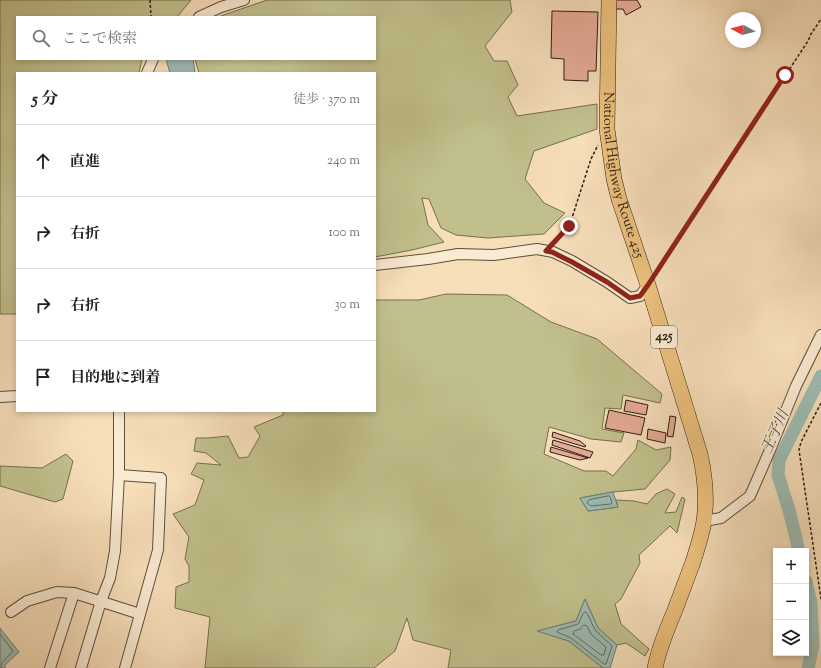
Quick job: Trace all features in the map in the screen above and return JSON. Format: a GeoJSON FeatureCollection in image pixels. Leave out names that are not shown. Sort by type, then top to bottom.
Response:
{"type":"FeatureCollection","features":[{"type":"Feature","properties":{"kind":"highway","name":"National Highway Route 425"},"geometry":{"type":"LineString","coordinates":[[609,0],[607,129],[614,179],[704,470],[704,521],[699,545],[668,628],[655,668]]}},
{"type":"Feature","properties":{"kind":"street"},"geometry":{"type":"LineString","coordinates":[[200,16],[221,7],[244,0]]}},
{"type":"Feature","properties":{"kind":"street"},"geometry":{"type":"LineString","coordinates":[[147,72],[153,60]]}},
{"type":"Feature","properties":{"kind":"street"},"geometry":{"type":"LineString","coordinates":[[376,265],[458,254],[494,255],[536,249],[552,252],[584,268],[630,298],[640,296],[648,285]]}},
{"type":"Feature","properties":{"kind":"street"},"geometry":{"type":"LineString","coordinates":[[704,521],[721,518],[750,496],[796,386],[821,335]]}},
{"type":"Feature","properties":{"kind":"street"},"geometry":{"type":"LineString","coordinates":[[0,397],[16,396]]}},
{"type":"Feature","properties":{"kind":"street"},"geometry":{"type":"LineString","coordinates":[[82,668],[101,601],[110,578],[115,551],[119,476],[119,412]]}},
{"type":"Feature","properties":{"kind":"street"},"geometry":{"type":"LineString","coordinates":[[119,476],[161,478],[158,550],[125,668]]}},
{"type":"Feature","properties":{"kind":"street"},"geometry":{"type":"LineString","coordinates":[[11,612],[27,601],[57,592],[74,593],[140,614]]}},
{"type":"Feature","properties":{"kind":"street"},"geometry":{"type":"LineString","coordinates":[[50,668],[74,593]]}},
{"type":"Feature","properties":{"kind":"path"},"geometry":{"type":"LineString","coordinates":[[150,0],[151,16]]}},
{"type":"Feature","properties":{"kind":"path"},"geometry":{"type":"LineString","coordinates":[[648,285],[808,42],[811,34],[821,19]]}},
{"type":"Feature","properties":{"kind":"path"},"geometry":{"type":"LineString","coordinates":[[546,251],[569,226],[591,159],[607,129]]}},
{"type":"Feature","properties":{"kind":"path"},"geometry":{"type":"LineString","coordinates":[[821,403],[801,442],[799,450],[821,599]]}},
{"type":"Feature","properties":{"kind":"shaded area"},"geometry":{"type":"Polygon","coordinates":[[[0,0],[191,0],[178,16],[16,16],[16,60],[142,60],[139,72],[16,72],[16,314],[0,314],[0,0]]]}},
{"type":"Feature","properties":{"kind":"shaded area"},"geometry":{"type":"Polygon","coordinates":[[[267,0],[510,0],[512,12],[485,46],[494,61],[507,61],[518,85],[508,97],[517,116],[597,104],[597,129],[534,151],[525,179],[544,203],[565,213],[544,234],[488,238],[456,235],[441,228],[429,199],[422,198],[428,225],[444,242],[376,257],[376,72],[199,72],[195,60],[376,60],[376,16],[221,16],[267,0]]]}},
{"type":"Feature","properties":{"kind":"shaded area"},"geometry":{"type":"Polygon","coordinates":[[[446,294],[507,295],[551,322],[597,339],[662,394],[660,403],[623,395],[621,409],[605,408],[602,429],[624,433],[621,442],[591,439],[549,427],[544,454],[584,471],[606,471],[613,476],[636,449],[638,440],[656,450],[671,447],[670,460],[645,489],[613,492],[580,498],[588,511],[618,507],[616,500],[634,501],[647,504],[656,494],[667,489],[675,494],[665,513],[676,512],[682,497],[685,499],[677,533],[670,526],[639,555],[640,563],[621,599],[615,604],[621,624],[649,649],[645,656],[626,643],[617,645],[598,628],[585,599],[576,621],[538,631],[569,641],[603,668],[448,668],[451,650],[413,640],[407,618],[395,651],[374,668],[205,668],[210,617],[175,608],[176,587],[189,582],[189,566],[185,559],[189,537],[173,514],[195,505],[204,480],[191,474],[197,463],[221,465],[206,453],[194,451],[196,438],[228,436],[239,458],[248,457],[260,436],[254,427],[283,415],[283,412],[376,412],[376,300],[419,300],[446,294]]]}},
{"type":"Feature","properties":{"kind":"shaded area"},"geometry":{"type":"Polygon","coordinates":[[[66,454],[73,461],[63,499],[55,502],[0,486],[0,466],[42,468],[66,454]]]}},
{"type":"Feature","properties":{"kind":"water"},"geometry":{"type":"Polygon","coordinates":[[[166,60],[193,60],[195,72],[170,72],[166,60]]]}},
{"type":"Feature","properties":{"kind":"water"},"geometry":{"type":"Polygon","coordinates":[[[613,492],[618,507],[588,511],[580,498],[613,492]]]}},
{"type":"Feature","properties":{"kind":"water"},"geometry":{"type":"Polygon","coordinates":[[[585,599],[598,628],[617,645],[610,668],[603,668],[569,641],[537,631],[576,621],[585,599]]]}},
{"type":"Feature","properties":{"kind":"water"},"geometry":{"type":"Polygon","coordinates":[[[0,628],[19,652],[5,665],[5,668],[0,668],[0,628]]]}},
{"type":"Feature","properties":{"kind":"building"},"geometry":{"type":"Polygon","coordinates":[[[613,0],[637,0],[641,7],[626,15],[623,9],[613,9],[613,0]]]}},
{"type":"Feature","properties":{"kind":"building"},"geometry":{"type":"Polygon","coordinates":[[[552,11],[598,12],[596,71],[588,71],[588,81],[564,80],[564,59],[551,58],[552,11]]]}},
{"type":"Feature","properties":{"kind":"building"},"geometry":{"type":"Polygon","coordinates":[[[626,400],[648,405],[646,415],[624,411],[626,400]]]}},
{"type":"Feature","properties":{"kind":"building"},"geometry":{"type":"Polygon","coordinates":[[[609,410],[645,418],[641,435],[605,428],[609,410]]]}},
{"type":"Feature","properties":{"kind":"building"},"geometry":{"type":"Polygon","coordinates":[[[670,416],[676,417],[673,437],[667,436],[670,416]]]}},
{"type":"Feature","properties":{"kind":"building"},"geometry":{"type":"Polygon","coordinates":[[[648,429],[666,433],[665,443],[647,439],[648,429]]]}},
{"type":"Feature","properties":{"kind":"building"},"geometry":{"type":"Polygon","coordinates":[[[553,432],[580,441],[586,446],[585,447],[552,437],[553,432]]]}},
{"type":"Feature","properties":{"kind":"building"},"geometry":{"type":"Polygon","coordinates":[[[553,440],[593,452],[590,458],[552,445],[553,440]]]}},
{"type":"Feature","properties":{"kind":"building"},"geometry":{"type":"Polygon","coordinates":[[[551,447],[588,458],[580,460],[550,452],[551,447]]]}},
{"type":"Feature","properties":{"kind":"waterway","name":"王子川"},"geometry":{"type":"LineString","coordinates":[[798,548],[789,510],[778,475],[779,460],[821,376]]}},
{"type":"Feature","properties":{"kind":"waterway","name":"王子川"},"geometry":{"type":"LineString","coordinates":[[807,584],[811,603],[813,646],[808,668]]}},
{"type":"Feature","properties":{"kind":"route"},"geometry":{"type":"LineString","coordinates":[[569,226],[546,251],[552,252],[572,262],[607,282],[630,298],[640,296],[785,75]]}}]}
